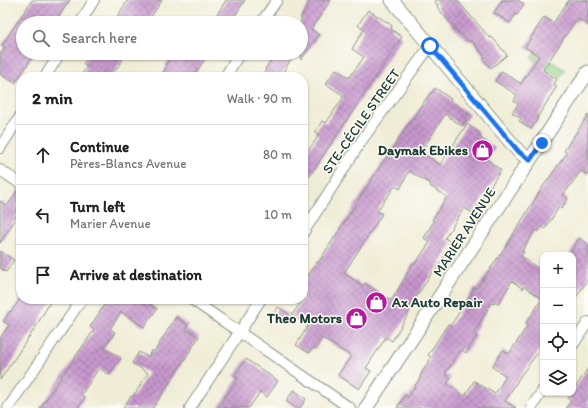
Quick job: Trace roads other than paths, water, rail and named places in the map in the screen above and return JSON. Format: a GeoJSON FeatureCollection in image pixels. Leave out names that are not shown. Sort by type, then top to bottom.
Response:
{"type":"FeatureCollection","features":[{"type":"Feature","properties":{"kind":"street"},"geometry":{"type":"LineString","coordinates":[[84,16],[94,0]]}},
{"type":"Feature","properties":{"kind":"street"},"geometry":{"type":"LineString","coordinates":[[266,16],[277,0]]}},
{"type":"Feature","properties":{"kind":"street"},"geometry":{"type":"LineString","coordinates":[[392,0],[519,152],[530,160]]}},
{"type":"Feature","properties":{"kind":"street","name":"STE-CÉCILE STREET"},"geometry":{"type":"LineString","coordinates":[[308,225],[362,140],[430,46]]}},
{"type":"Feature","properties":{"kind":"street"},"geometry":{"type":"LineString","coordinates":[[48,72],[56,60]]}},
{"type":"Feature","properties":{"kind":"street"},"geometry":{"type":"LineString","coordinates":[[228,72],[236,60]]}},
{"type":"Feature","properties":{"kind":"street","name":"MARIER AVENUE"},"geometry":{"type":"LineString","coordinates":[[366,408],[588,72]]}},
{"type":"Feature","properties":{"kind":"street"},"geometry":{"type":"LineString","coordinates":[[0,148],[16,123]]}},
{"type":"Feature","properties":{"kind":"street"},"geometry":{"type":"LineString","coordinates":[[0,170],[16,181]]}},
{"type":"Feature","properties":{"kind":"street"},"geometry":{"type":"LineString","coordinates":[[8,408],[79,304]]}},
{"type":"Feature","properties":{"kind":"street"},"geometry":{"type":"LineString","coordinates":[[198,304],[350,408]]}},
{"type":"Feature","properties":{"kind":"street"},"geometry":{"type":"LineString","coordinates":[[190,408],[258,304]]}},
{"type":"Feature","properties":{"kind":"street"},"geometry":{"type":"LineString","coordinates":[[576,340],[588,322]]}},
{"type":"Feature","properties":{"kind":"street"},"geometry":{"type":"LineString","coordinates":[[531,408],[540,394]]}},
{"type":"Feature","properties":{"kind":"place","name":"Daymak Ebikes"},"geometry":{"type":"Point","coordinates":[483,150]}},
{"type":"Feature","properties":{"kind":"place","name":"Ax Auto Repair"},"geometry":{"type":"Point","coordinates":[376,302]}},
{"type":"Feature","properties":{"kind":"place","name":"Theo Motors"},"geometry":{"type":"Point","coordinates":[357,318]}}]}
